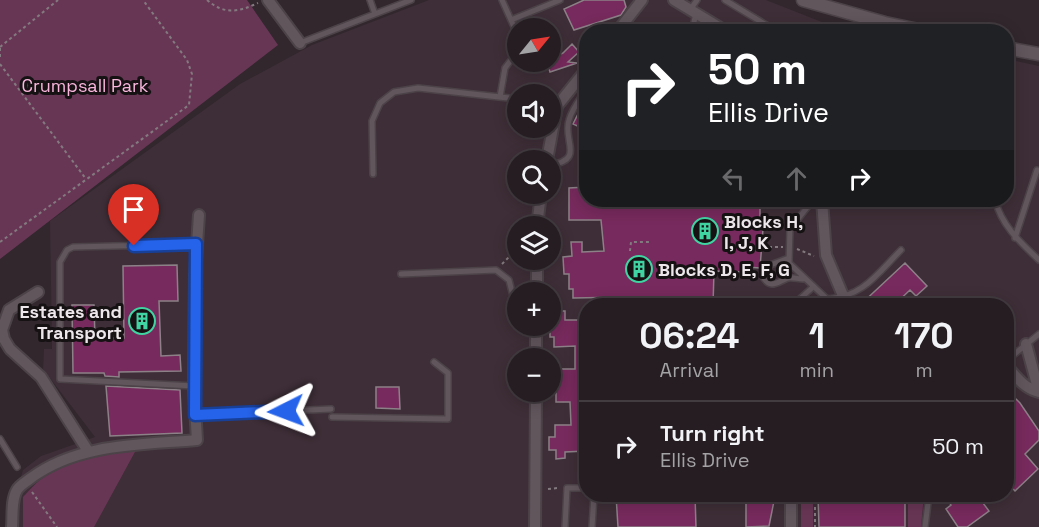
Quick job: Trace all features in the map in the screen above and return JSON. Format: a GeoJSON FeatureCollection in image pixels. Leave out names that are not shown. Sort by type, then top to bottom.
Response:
{"type":"FeatureCollection","features":[{"type":"Feature","properties":{"kind":"street"},"geometry":{"type":"LineString","coordinates":[[267,0],[300,43]]}},
{"type":"Feature","properties":{"kind":"street"},"geometry":{"type":"LineString","coordinates":[[623,24],[642,0]]}},
{"type":"Feature","properties":{"kind":"street"},"geometry":{"type":"LineString","coordinates":[[674,0],[713,24]]}},
{"type":"Feature","properties":{"kind":"street"},"geometry":{"type":"LineString","coordinates":[[803,0],[876,24]]}},
{"type":"Feature","properties":{"kind":"street"},"geometry":{"type":"LineString","coordinates":[[1014,49],[1039,54]]}},
{"type":"Feature","properties":{"kind":"street"},"geometry":{"type":"LineString","coordinates":[[561,98],[579,78]]}},
{"type":"Feature","properties":{"kind":"street"},"geometry":{"type":"LineString","coordinates":[[823,207],[826,255],[843,298]]}},
{"type":"Feature","properties":{"kind":"street"},"geometry":{"type":"LineString","coordinates":[[12,527],[14,497],[18,488],[40,471],[88,451],[131,444],[197,440],[194,386],[196,244],[199,215]]}},
{"type":"Feature","properties":{"kind":"street"},"geometry":{"type":"LineString","coordinates":[[38,292],[9,310],[1,327],[4,339],[10,349],[40,377],[88,451]]}},
{"type":"Feature","properties":{"kind":"street"},"geometry":{"type":"LineString","coordinates":[[1026,344],[1039,392]]}},
{"type":"Feature","properties":{"kind":"street"},"geometry":{"type":"LineString","coordinates":[[1014,374],[1030,389],[1039,392]]}},
{"type":"Feature","properties":{"kind":"street"},"geometry":{"type":"LineString","coordinates":[[535,527],[536,402]]}},
{"type":"Feature","properties":{"kind":"street"},"geometry":{"type":"LineString","coordinates":[[791,502],[791,527]]}},
{"type":"Feature","properties":{"kind":"lane"},"geometry":{"type":"LineString","coordinates":[[370,0],[375,14]]}},
{"type":"Feature","properties":{"kind":"lane"},"geometry":{"type":"LineString","coordinates":[[300,43],[411,0]]}},
{"type":"Feature","properties":{"kind":"lane"},"geometry":{"type":"LineString","coordinates":[[502,0],[510,18]]}},
{"type":"Feature","properties":{"kind":"lane"},"geometry":{"type":"LineString","coordinates":[[516,18],[560,0]]}},
{"type":"Feature","properties":{"kind":"lane"},"geometry":{"type":"LineString","coordinates":[[695,24],[693,12],[697,0]]}},
{"type":"Feature","properties":{"kind":"lane"},"geometry":{"type":"LineString","coordinates":[[725,0],[765,24]]}},
{"type":"Feature","properties":{"kind":"lane"},"geometry":{"type":"LineString","coordinates":[[500,97],[507,65]]}},
{"type":"Feature","properties":{"kind":"lane"},"geometry":{"type":"LineString","coordinates":[[373,174],[372,121],[380,103],[394,92],[418,88],[507,98]]}},
{"type":"Feature","properties":{"kind":"lane"},"geometry":{"type":"LineString","coordinates":[[561,164],[568,159],[571,146],[567,122],[579,102]]}},
{"type":"Feature","properties":{"kind":"lane"},"geometry":{"type":"LineString","coordinates":[[1015,237],[1037,170]]}},
{"type":"Feature","properties":{"kind":"lane"},"geometry":{"type":"LineString","coordinates":[[807,207],[790,229],[789,263],[804,280],[826,298]]}},
{"type":"Feature","properties":{"kind":"lane"},"geometry":{"type":"LineString","coordinates":[[997,207],[999,214],[1015,237],[1039,260]]}},
{"type":"Feature","properties":{"kind":"lane"},"geometry":{"type":"LineString","coordinates":[[194,386],[60,379],[60,262],[67,250],[72,247],[196,244]]}},
{"type":"Feature","properties":{"kind":"lane"},"geometry":{"type":"LineString","coordinates":[[851,298],[901,250]]}},
{"type":"Feature","properties":{"kind":"lane"},"geometry":{"type":"LineString","coordinates":[[789,258],[765,267],[762,272],[765,281],[775,285],[790,277],[804,280]]}},
{"type":"Feature","properties":{"kind":"lane"},"geometry":{"type":"LineString","coordinates":[[401,274],[496,270],[510,282]]}},
{"type":"Feature","properties":{"kind":"lane"},"geometry":{"type":"LineString","coordinates":[[801,298],[813,287]]}},
{"type":"Feature","properties":{"kind":"lane"},"geometry":{"type":"LineString","coordinates":[[1014,355],[1039,334]]}},
{"type":"Feature","properties":{"kind":"lane"},"geometry":{"type":"LineString","coordinates":[[332,417],[448,418],[448,373],[434,362]]}},
{"type":"Feature","properties":{"kind":"lane"},"geometry":{"type":"LineString","coordinates":[[195,415],[331,409]]}},
{"type":"Feature","properties":{"kind":"lane"},"geometry":{"type":"LineString","coordinates":[[0,439],[16,466]]}},
{"type":"Feature","properties":{"kind":"lane"},"geometry":{"type":"LineString","coordinates":[[565,527],[567,488],[579,488]]}},
{"type":"Feature","properties":{"kind":"lane"},"geometry":{"type":"LineString","coordinates":[[592,527],[594,502]]}},
{"type":"Feature","properties":{"kind":"lane"},"geometry":{"type":"LineString","coordinates":[[925,527],[928,502]]}},
{"type":"Feature","properties":{"kind":"path"},"geometry":{"type":"LineString","coordinates":[[0,58],[0,47],[58,0]]}},
{"type":"Feature","properties":{"kind":"path"},"geometry":{"type":"LineString","coordinates":[[0,243],[189,105],[192,74],[187,60],[143,0]]}},
{"type":"Feature","properties":{"kind":"path"},"geometry":{"type":"LineString","coordinates":[[147,6],[150,0]]}},
{"type":"Feature","properties":{"kind":"path"},"geometry":{"type":"LineString","coordinates":[[207,0],[216,8],[230,12],[267,0]]}},
{"type":"Feature","properties":{"kind":"path"},"geometry":{"type":"LineString","coordinates":[[0,64],[86,179]]}},
{"type":"Feature","properties":{"kind":"path"},"geometry":{"type":"LineString","coordinates":[[630,251],[630,242],[651,242]]}},
{"type":"Feature","properties":{"kind":"path"},"geometry":{"type":"LineString","coordinates":[[496,270],[507,259]]}},
{"type":"Feature","properties":{"kind":"path"},"geometry":{"type":"LineString","coordinates":[[32,490],[57,527]]}},
{"type":"Feature","properties":{"kind":"path"},"geometry":{"type":"LineString","coordinates":[[815,502],[815,527]]}},
{"type":"Feature","properties":{"kind":"shaded area"},"geometry":{"type":"Polygon","coordinates":[[[429,0],[766,0],[827,24],[579,24],[579,207],[1014,207],[1014,61],[1039,66],[1039,527],[6,527],[23,470],[41,456],[95,437],[43,369],[44,349],[52,349],[50,221],[240,84],[312,45],[429,0]]]}},
{"type":"Feature","properties":{"kind":"green space","name":"Crumpsall Park"},"geometry":{"type":"Polygon","coordinates":[[[0,0],[247,0],[278,45],[0,259],[0,0]]]}},
{"type":"Feature","properties":{"kind":"green space"},"geometry":{"type":"Polygon","coordinates":[[[136,450],[94,527],[23,527],[23,497],[43,478],[65,466],[88,458],[136,450]]]}},
{"type":"Feature","properties":{"kind":"green space"},"geometry":{"type":"Polygon","coordinates":[[[801,502],[813,502],[813,527],[801,527],[801,502]]]}},
{"type":"Feature","properties":{"kind":"green space"},"geometry":{"type":"Polygon","coordinates":[[[908,502],[923,502],[921,527],[908,527],[908,502]]]}},
{"type":"Feature","properties":{"kind":"building"},"geometry":{"type":"Polygon","coordinates":[[[584,0],[624,0],[626,7],[621,15],[593,24],[579,24],[579,28],[574,30],[564,9],[584,0]]]}},
{"type":"Feature","properties":{"kind":"building"},"geometry":{"type":"Polygon","coordinates":[[[572,44],[579,52],[568,62],[577,63],[561,68],[561,54],[572,44]]]}},
{"type":"Feature","properties":{"kind":"building"},"geometry":{"type":"Polygon","coordinates":[[[579,112],[579,127],[573,124],[579,112]]]}},
{"type":"Feature","properties":{"kind":"building"},"geometry":{"type":"Polygon","coordinates":[[[579,187],[579,207],[760,207],[760,229],[763,229],[760,268],[747,267],[746,272],[714,271],[713,298],[573,298],[573,289],[569,289],[569,274],[564,274],[563,257],[572,256],[571,242],[582,242],[582,252],[604,251],[601,220],[569,220],[569,188],[579,187]]]}},
{"type":"Feature","properties":{"kind":"building"},"geometry":{"type":"Polygon","coordinates":[[[905,263],[927,286],[916,296],[910,290],[902,298],[868,298],[905,263]]]}},
{"type":"Feature","properties":{"kind":"building","name":"Estates and Transport"},"geometry":{"type":"Polygon","coordinates":[[[177,265],[178,301],[159,301],[161,356],[180,355],[181,371],[119,372],[119,377],[105,376],[104,373],[73,373],[72,305],[94,305],[95,338],[124,338],[123,266],[177,265]]]}},
{"type":"Feature","properties":{"kind":"building"},"geometry":{"type":"Polygon","coordinates":[[[561,311],[565,311],[565,320],[579,320],[579,451],[565,452],[565,458],[556,459],[556,450],[549,450],[549,437],[555,437],[555,425],[571,425],[570,402],[561,402],[561,369],[575,369],[575,346],[554,347],[554,337],[550,337],[561,336],[561,311]]]}},
{"type":"Feature","properties":{"kind":"building"},"geometry":{"type":"Polygon","coordinates":[[[106,386],[180,390],[182,433],[110,436],[106,386]]]}},
{"type":"Feature","properties":{"kind":"building"},"geometry":{"type":"Polygon","coordinates":[[[376,387],[399,387],[400,409],[376,408],[376,387]]]}},
{"type":"Feature","properties":{"kind":"building"},"geometry":{"type":"Polygon","coordinates":[[[1014,397],[1039,431],[1039,440],[1025,454],[1038,469],[1015,491],[1014,397]]]}},
{"type":"Feature","properties":{"kind":"building"},"geometry":{"type":"Polygon","coordinates":[[[616,502],[695,502],[696,527],[618,527],[616,502]]]}},
{"type":"Feature","properties":{"kind":"building"},"geometry":{"type":"Polygon","coordinates":[[[746,502],[774,502],[769,526],[746,527],[746,502]]]}},
{"type":"Feature","properties":{"kind":"building"},"geometry":{"type":"Polygon","coordinates":[[[818,502],[905,502],[905,527],[819,527],[818,502]]]}},
{"type":"Feature","properties":{"kind":"building"},"geometry":{"type":"Polygon","coordinates":[[[949,502],[982,502],[989,511],[967,527],[958,527],[946,509],[951,505],[949,502]]]}},
{"type":"Feature","properties":{"kind":"place","name":"Blocks H, I, J, K"},"geometry":{"type":"Point","coordinates":[705,231]}},
{"type":"Feature","properties":{"kind":"place","name":"Blocks D, E, F, G"},"geometry":{"type":"Point","coordinates":[639,269]}},
{"type":"Feature","properties":{"kind":"place","name":"Estates and Transport"},"geometry":{"type":"Point","coordinates":[142,321]}},
{"type":"Feature","properties":{"kind":"route"},"geometry":{"type":"LineString","coordinates":[[134,246],[196,244],[195,415],[286,411]]}}]}
